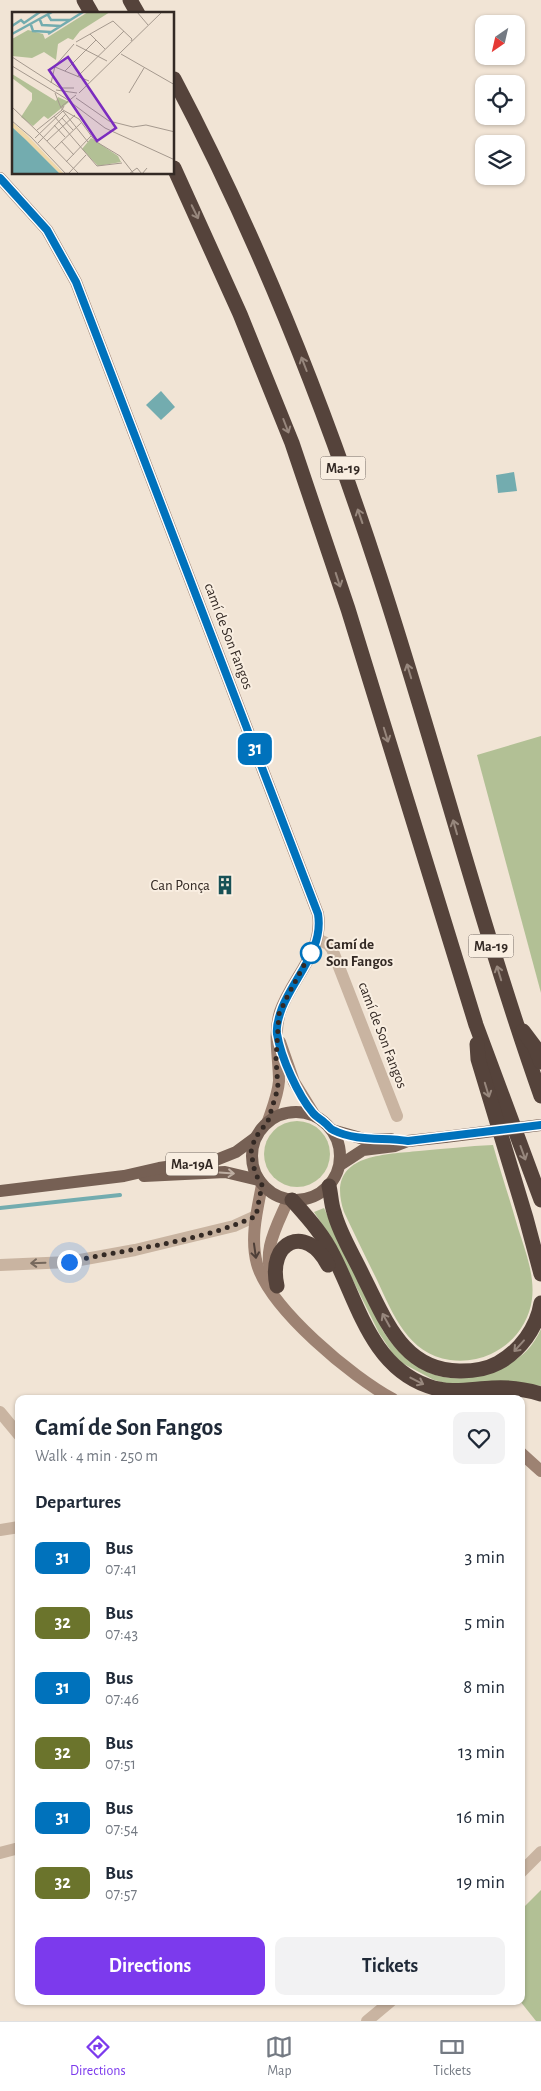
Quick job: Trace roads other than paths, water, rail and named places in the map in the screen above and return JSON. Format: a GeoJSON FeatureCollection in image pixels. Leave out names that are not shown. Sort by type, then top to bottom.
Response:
{"type":"FeatureCollection","features":[{"type":"Feature","properties":{"kind":"highway"},"geometry":{"type":"LineString","coordinates":[[84,0],[91,12]]}},
{"type":"Feature","properties":{"kind":"highway"},"geometry":{"type":"LineString","coordinates":[[130,0],[137,12]]}},
{"type":"Feature","properties":{"kind":"highway","name":"Ma-19"},"geometry":{"type":"LineString","coordinates":[[175,81],[241,216],[296,342],[331,435],[381,581],[514,1019],[541,1096]]}},
{"type":"Feature","properties":{"kind":"highway","name":"Ma-19"},"geometry":{"type":"LineString","coordinates":[[175,170],[212,250],[280,410],[315,509],[476,1026],[541,1200]]}},
{"type":"Feature","properties":{"kind":"highway"},"geometry":{"type":"LineString","coordinates":[[514,1019],[535,1047],[541,1062]]}},
{"type":"Feature","properties":{"kind":"highway"},"geometry":{"type":"LineString","coordinates":[[476,1026],[478,1059],[541,1274]]}},
{"type":"Feature","properties":{"kind":"highway"},"geometry":{"type":"LineString","coordinates":[[329,1186],[336,1220],[384,1317],[401,1344],[420,1360],[443,1370],[456,1371],[469,1371],[493,1365],[511,1354],[527,1337],[537,1317],[541,1303]]}},
{"type":"Feature","properties":{"kind":"highway"},"geometry":{"type":"LineString","coordinates":[[290,1200],[323,1237],[352,1293],[370,1335],[388,1361],[415,1381],[442,1390],[457,1392],[508,1388],[541,1394]]}},
{"type":"Feature","properties":{"kind":"highway"},"geometry":{"type":"LineString","coordinates":[[276,1286],[274,1267],[277,1256],[289,1243],[298,1241],[309,1243],[319,1250],[336,1279],[352,1293]]}},
{"type":"Feature","properties":{"kind":"main road"},"geometry":{"type":"LineString","coordinates":[[408,1141],[395,1146],[363,1150],[340,1166],[329,1186],[310,1198],[290,1200],[274,1194],[261,1183],[252,1159],[255,1138],[268,1121],[287,1112],[300,1112],[315,1116],[332,1130],[364,1139],[408,1141],[541,1125]]}},
{"type":"Feature","properties":{"kind":"main road"},"geometry":{"type":"LineString","coordinates":[[332,1130],[340,1150],[340,1166]]}},
{"type":"Feature","properties":{"kind":"main road","name":"Ma-19A"},"geometry":{"type":"LineString","coordinates":[[0,1191],[124,1176],[159,1168],[216,1160],[236,1152],[255,1138]]}},
{"type":"Feature","properties":{"kind":"main road","name":"Ma-19A"},"geometry":{"type":"LineString","coordinates":[[124,1176],[225,1172],[261,1183]]}},
{"type":"Feature","properties":{"kind":"street","name":"camí de Son Fangos"},"geometry":{"type":"LineString","coordinates":[[0,178],[47,230],[76,282],[313,900],[319,921],[317,939],[328,944],[332,949],[397,1116]]}},
{"type":"Feature","properties":{"kind":"street"},"geometry":{"type":"LineString","coordinates":[[268,1121],[279,1081],[276,1059],[278,1022],[282,1006],[317,939]]}},
{"type":"Feature","properties":{"kind":"street"},"geometry":{"type":"LineString","coordinates":[[278,1035],[294,1082],[315,1116]]}},
{"type":"Feature","properties":{"kind":"street"},"geometry":{"type":"LineString","coordinates":[[261,1183],[256,1216],[255,1252],[265,1284],[307,1331],[346,1367],[387,1395]]}},
{"type":"Feature","properties":{"kind":"street"},"geometry":{"type":"LineString","coordinates":[[290,1200],[269,1247],[269,1269],[276,1286],[307,1331]]}},
{"type":"Feature","properties":{"kind":"street"},"geometry":{"type":"LineString","coordinates":[[0,1265],[69,1262],[135,1250],[234,1226],[256,1216]]}},
{"type":"Feature","properties":{"kind":"street"},"geometry":{"type":"LineString","coordinates":[[0,1412],[15,1431]]}},
{"type":"Feature","properties":{"kind":"street"},"geometry":{"type":"LineString","coordinates":[[525,1457],[541,1471]]}},
{"type":"Feature","properties":{"kind":"street"},"geometry":{"type":"LineString","coordinates":[[0,1530],[15,1528]]}},
{"type":"Feature","properties":{"kind":"street"},"geometry":{"type":"LineString","coordinates":[[0,1853],[15,1849]]}},
{"type":"Feature","properties":{"kind":"street"},"geometry":{"type":"LineString","coordinates":[[525,1868],[541,1852]]}},
{"type":"Feature","properties":{"kind":"street"},"geometry":{"type":"LineString","coordinates":[[367,2021],[386,2005]]}},
{"type":"Feature","properties":{"kind":"water"},"geometry":{"type":"Polygon","coordinates":[[[161,391],[175,407],[161,420],[146,405],[161,391]]]}},
{"type":"Feature","properties":{"kind":"water"},"geometry":{"type":"Polygon","coordinates":[[[514,472],[517,491],[498,493],[496,475],[514,472]]]}},
{"type":"Feature","properties":{"kind":"waterway"},"geometry":{"type":"LineString","coordinates":[[0,1208],[120,1195]]}},
{"type":"Feature","properties":{"kind":"place","name":"Can Ponça"},"geometry":{"type":"Point","coordinates":[225,885]}},
{"type":"Feature","properties":{"kind":"place","name":"Camí de Son Fangos"},"geometry":{"type":"Point","coordinates":[311,953]}}]}
